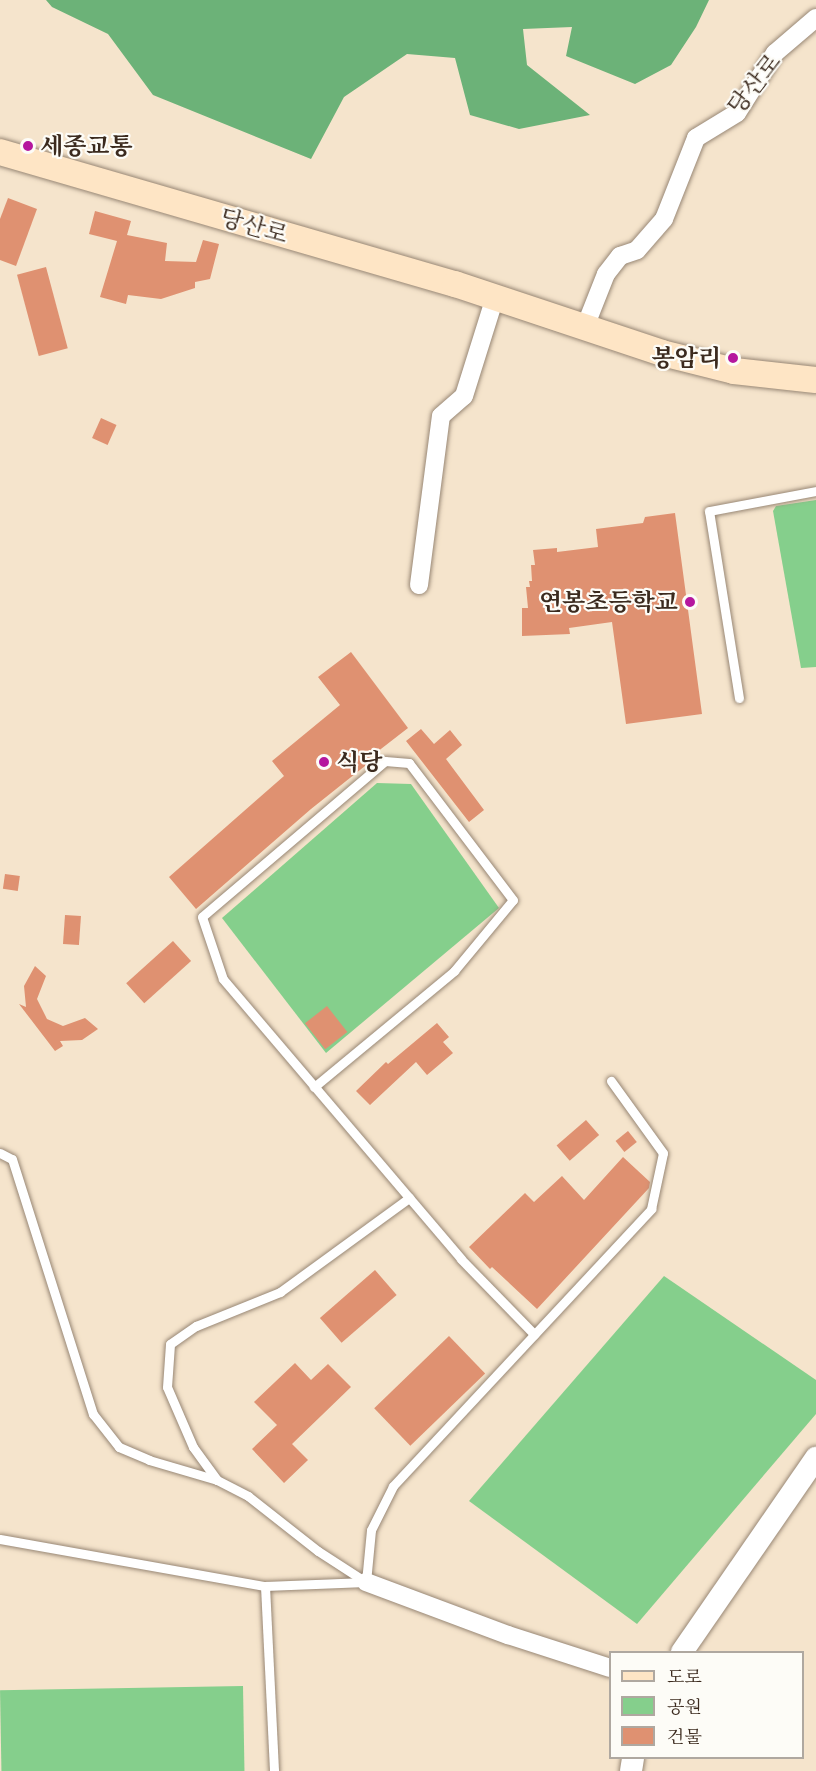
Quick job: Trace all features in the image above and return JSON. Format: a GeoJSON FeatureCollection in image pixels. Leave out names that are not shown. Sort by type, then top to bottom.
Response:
{"type":"FeatureCollection","features":[{"type":"Feature","properties":{"kind":"main road","name":"당산로"},"geometry":{"type":"LineString","coordinates":[[4,157],[495,297],[662,353],[734,371],[816,380]]}},
{"type":"Feature","properties":{"kind":"street","name":"당산로"},"geometry":{"type":"LineString","coordinates":[[585,327],[606,274],[620,256],[637,250],[664,219],[696,138],[737,113],[775,53],[816,18]]}},
{"type":"Feature","properties":{"kind":"street"},"geometry":{"type":"LineString","coordinates":[[419,585],[441,416],[464,396],[495,297]]}},
{"type":"Feature","properties":{"kind":"street"},"geometry":{"type":"LineString","coordinates":[[683,1651],[816,1458]]}},
{"type":"Feature","properties":{"kind":"street"},"geometry":{"type":"LineString","coordinates":[[366,1582],[508,1635],[609,1668]]}},
{"type":"Feature","properties":{"kind":"lane"},"geometry":{"type":"LineString","coordinates":[[739,698],[710,511],[816,491]]}},
{"type":"Feature","properties":{"kind":"lane"},"geometry":{"type":"LineString","coordinates":[[314,1087],[454,971],[513,900],[409,763],[385,761],[202,917],[223,979],[314,1087],[461,1259],[534,1334]]}},
{"type":"Feature","properties":{"kind":"lane"},"geometry":{"type":"LineString","coordinates":[[366,1582],[371,1530],[393,1486],[651,1209],[663,1153],[611,1082]]}},
{"type":"Feature","properties":{"kind":"lane"},"geometry":{"type":"LineString","coordinates":[[0,1153],[12,1159],[93,1413],[119,1447],[149,1460],[217,1480],[248,1496],[318,1551],[366,1582]]}},
{"type":"Feature","properties":{"kind":"lane"},"geometry":{"type":"LineString","coordinates":[[217,1480],[192,1447],[167,1387],[170,1344],[196,1326],[280,1292],[409,1198]]}},
{"type":"Feature","properties":{"kind":"lane"},"geometry":{"type":"LineString","coordinates":[[0,1539],[265,1586],[366,1582]]}},
{"type":"Feature","properties":{"kind":"lane"},"geometry":{"type":"LineString","coordinates":[[265,1586],[274,1771]]}},
{"type":"Feature","properties":{"kind":"green space"},"geometry":{"type":"Polygon","coordinates":[[[46,0],[709,0],[696,27],[671,65],[635,84],[566,56],[572,27],[523,29],[527,65],[590,115],[519,129],[470,115],[455,58],[407,54],[344,97],[311,159],[153,95],[108,34],[52,7],[46,0]]]}},
{"type":"Feature","properties":{"kind":"green space"},"geometry":{"type":"Polygon","coordinates":[[[816,500],[816,667],[801,668],[773,511],[776,506],[816,500]]]}},
{"type":"Feature","properties":{"kind":"green space"},"geometry":{"type":"Polygon","coordinates":[[[377,783],[411,784],[499,908],[326,1053],[222,918],[377,783]]]}},
{"type":"Feature","properties":{"kind":"green space"},"geometry":{"type":"Polygon","coordinates":[[[664,1276],[816,1380],[816,1414],[637,1624],[469,1501],[664,1276]]]}},
{"type":"Feature","properties":{"kind":"green space"},"geometry":{"type":"Polygon","coordinates":[[[243,1686],[244,1771],[1,1771],[0,1690],[243,1686]]]}},
{"type":"Feature","properties":{"kind":"building"},"geometry":{"type":"Polygon","coordinates":[[[8,198],[37,209],[16,266],[0,260],[0,219],[8,198]]]}},
{"type":"Feature","properties":{"kind":"building"},"geometry":{"type":"Polygon","coordinates":[[[95,211],[131,221],[127,235],[167,243],[165,261],[196,262],[203,240],[219,244],[210,279],[195,282],[195,288],[161,299],[128,295],[126,304],[100,297],[117,241],[89,234],[95,211]]]}},
{"type":"Feature","properties":{"kind":"building"},"geometry":{"type":"Polygon","coordinates":[[[46,267],[68,348],[39,356],[17,275],[46,267]]]}},
{"type":"Feature","properties":{"kind":"building"},"geometry":{"type":"Polygon","coordinates":[[[101,418],[117,425],[108,445],[92,438],[101,418]]]}},
{"type":"Feature","properties":{"kind":"building","name":"연봉초등학교"},"geometry":{"type":"Polygon","coordinates":[[[675,513],[702,714],[626,724],[612,622],[569,628],[570,634],[522,636],[522,608],[528,608],[526,587],[530,587],[529,581],[532,581],[531,565],[535,565],[533,550],[557,548],[557,552],[598,547],[596,529],[643,523],[645,517],[675,513]]]}},
{"type":"Feature","properties":{"kind":"building"},"geometry":{"type":"Polygon","coordinates":[[[351,652],[408,728],[368,759],[370,762],[311,809],[196,909],[169,877],[284,776],[272,761],[340,705],[318,677],[351,652]]]}},
{"type":"Feature","properties":{"kind":"building"},"geometry":{"type":"Polygon","coordinates":[[[421,729],[434,744],[450,730],[462,745],[446,759],[484,810],[469,822],[406,741],[421,729]]]}},
{"type":"Feature","properties":{"kind":"building"},"geometry":{"type":"Polygon","coordinates":[[[5,874],[20,876],[18,891],[3,889],[5,874]]]}},
{"type":"Feature","properties":{"kind":"building"},"geometry":{"type":"Polygon","coordinates":[[[65,915],[81,916],[79,945],[63,944],[65,915]]]}},
{"type":"Feature","properties":{"kind":"building"},"geometry":{"type":"Polygon","coordinates":[[[173,941],[191,961],[144,1003],[126,983],[173,941]]]}},
{"type":"Feature","properties":{"kind":"building"},"geometry":{"type":"Polygon","coordinates":[[[35,966],[46,976],[37,999],[47,1019],[63,1026],[85,1018],[98,1029],[82,1040],[60,1041],[63,1046],[55,1051],[19,1004],[26,1007],[24,986],[35,966]]]}},
{"type":"Feature","properties":{"kind":"building"},"geometry":{"type":"Polygon","coordinates":[[[327,1006],[347,1032],[325,1049],[305,1023],[327,1006]]]}},
{"type":"Feature","properties":{"kind":"building"},"geometry":{"type":"Polygon","coordinates":[[[437,1023],[449,1037],[443,1042],[453,1053],[427,1075],[416,1062],[370,1105],[356,1091],[386,1062],[388,1064],[437,1023]]]}},
{"type":"Feature","properties":{"kind":"building"},"geometry":{"type":"Polygon","coordinates":[[[586,1120],[599,1135],[570,1161],[557,1146],[586,1120]]]}},
{"type":"Feature","properties":{"kind":"building"},"geometry":{"type":"Polygon","coordinates":[[[628,1131],[637,1142],[624,1152],[616,1141],[628,1131]]]}},
{"type":"Feature","properties":{"kind":"building"},"geometry":{"type":"Polygon","coordinates":[[[623,1157],[650,1182],[649,1188],[537,1309],[492,1267],[490,1269],[469,1247],[525,1193],[534,1202],[562,1176],[584,1200],[623,1157]]]}},
{"type":"Feature","properties":{"kind":"building"},"geometry":{"type":"Polygon","coordinates":[[[375,1270],[397,1295],[342,1343],[320,1318],[375,1270]]]}},
{"type":"Feature","properties":{"kind":"building"},"geometry":{"type":"Polygon","coordinates":[[[449,1336],[485,1373],[410,1446],[374,1408],[449,1336]]]}},
{"type":"Feature","properties":{"kind":"building"},"geometry":{"type":"Polygon","coordinates":[[[295,1363],[311,1380],[328,1364],[351,1387],[292,1444],[308,1460],[284,1483],[252,1449],[277,1425],[254,1402],[295,1363]]]}},
{"type":"Feature","properties":{"kind":"place","name":"세종교통"},"geometry":{"type":"Point","coordinates":[28,146]}},
{"type":"Feature","properties":{"kind":"place","name":"봉암리"},"geometry":{"type":"Point","coordinates":[733,358]}},
{"type":"Feature","properties":{"kind":"place","name":"연봉초등학교"},"geometry":{"type":"Point","coordinates":[690,602]}},
{"type":"Feature","properties":{"kind":"place","name":"식당"},"geometry":{"type":"Point","coordinates":[324,762]}}]}
